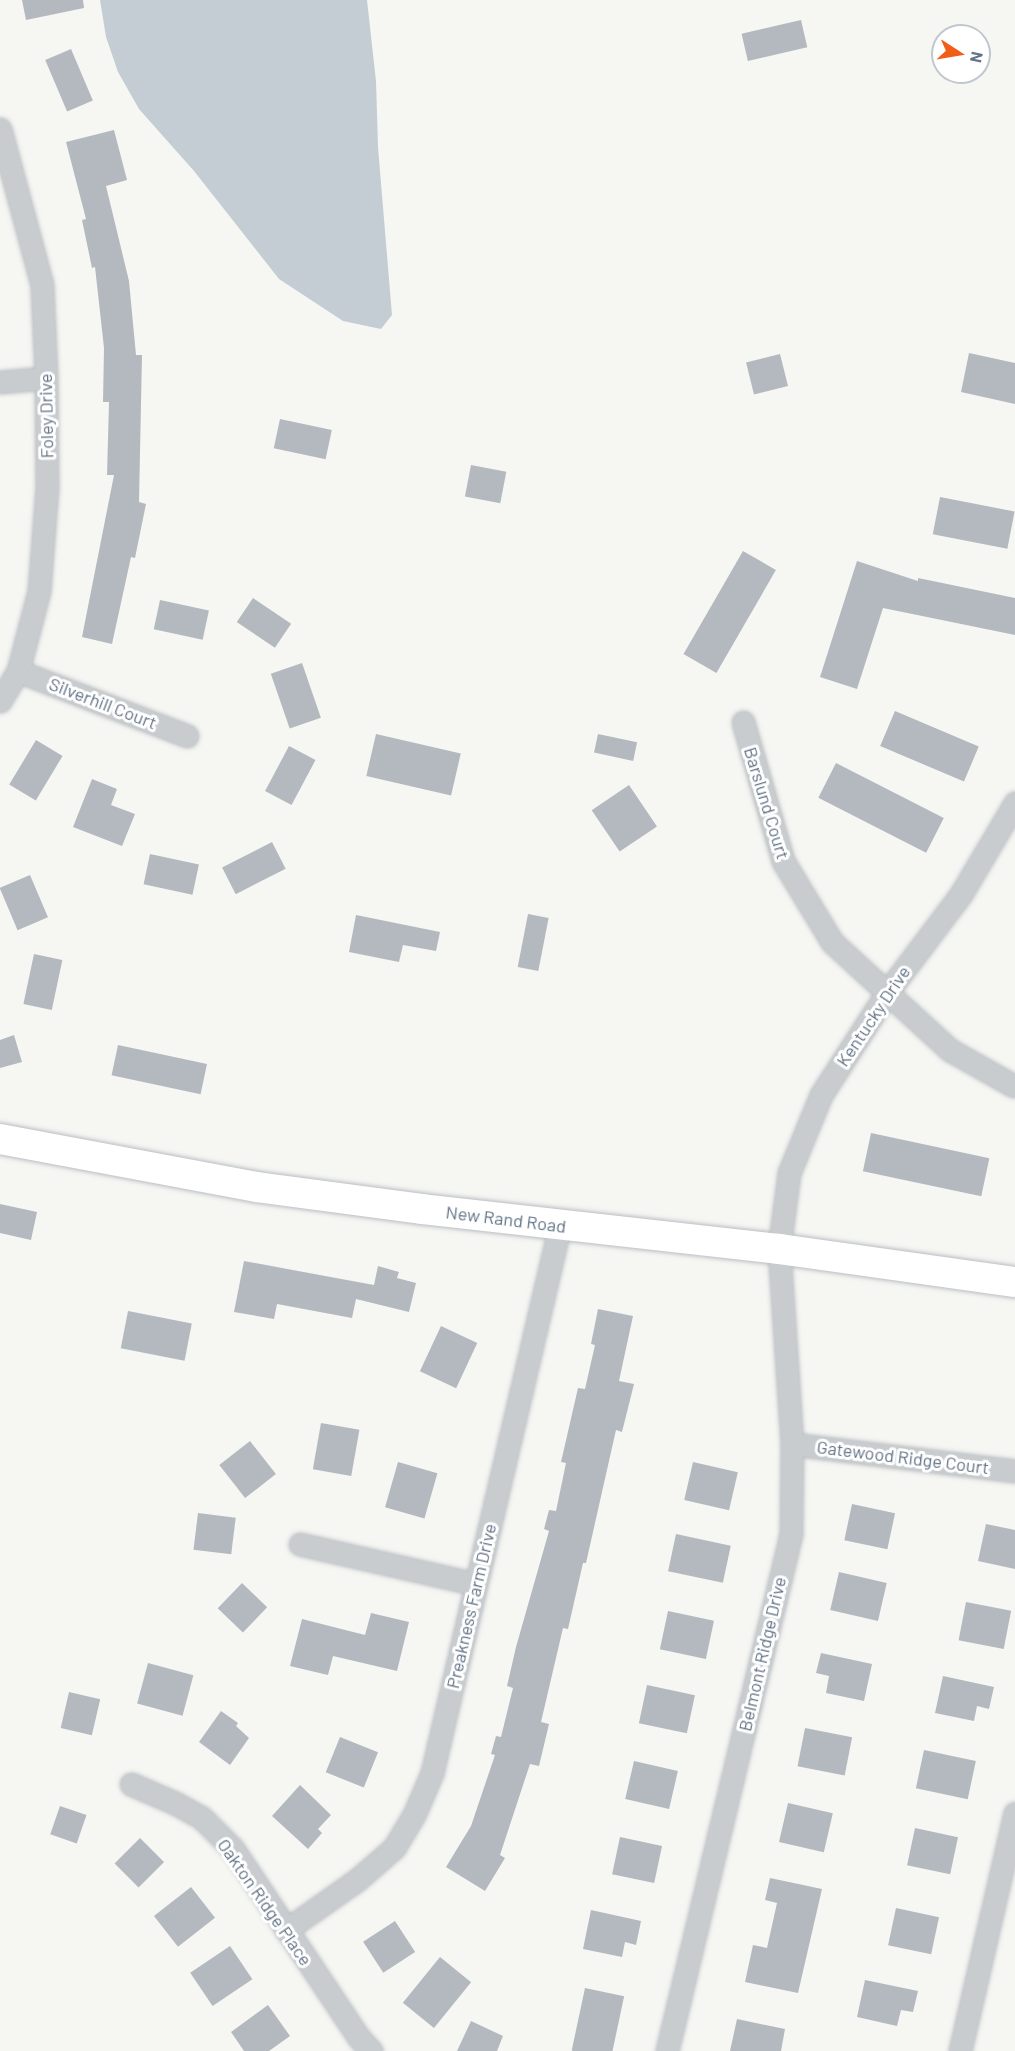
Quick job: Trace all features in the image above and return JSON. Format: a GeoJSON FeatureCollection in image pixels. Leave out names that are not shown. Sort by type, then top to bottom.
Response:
{"type":"FeatureCollection","features":[{"type":"Feature","properties":{"kind":"street","name":"Foley Drive"},"geometry":{"type":"LineString","coordinates":[[0,129],[42,285],[47,487],[39,591],[18,671],[0,701]]}},
{"type":"Feature","properties":{"kind":"street"},"geometry":{"type":"LineString","coordinates":[[0,382],[46,378]]}},
{"type":"Feature","properties":{"kind":"street","name":"Silverhill Court"},"geometry":{"type":"LineString","coordinates":[[18,671],[187,736]]}},
{"type":"Feature","properties":{"kind":"street","name":"Barslund Court"},"geometry":{"type":"LineString","coordinates":[[743,722],[783,861],[832,942],[950,1050],[1014,1086]]}},
{"type":"Feature","properties":{"kind":"street","name":"Kentucky Drive"},"geometry":{"type":"LineString","coordinates":[[779,1249],[789,1173],[821,1095],[888,991],[961,894],[1015,803]]}},
{"type":"Feature","properties":{"kind":"street","name":"New Rand Road"},"geometry":{"type":"LineString","coordinates":[[0,1139],[248,1186],[560,1225],[779,1249],[1015,1282]]}},
{"type":"Feature","properties":{"kind":"street","name":"Preakness Farm Drive"},"geometry":{"type":"LineString","coordinates":[[286,1930],[357,1880],[394,1848],[414,1815],[432,1773],[560,1225]]}},
{"type":"Feature","properties":{"kind":"street","name":"Belmont Ridge Drive"},"geometry":{"type":"LineString","coordinates":[[667,2051],[791,1534],[792,1444],[779,1249]]}},
{"type":"Feature","properties":{"kind":"street","name":"Gatewood Ridge Court"},"geometry":{"type":"LineString","coordinates":[[792,1444],[1015,1471]]}},
{"type":"Feature","properties":{"kind":"street"},"geometry":{"type":"LineString","coordinates":[[300,1544],[476,1584]]}},
{"type":"Feature","properties":{"kind":"street","name":"Oakton Ridge Place"},"geometry":{"type":"LineString","coordinates":[[131,1784],[176,1803],[202,1818],[233,1850],[358,2038],[371,2051]]}},
{"type":"Feature","properties":{"kind":"street"},"geometry":{"type":"LineString","coordinates":[[960,2051],[1010,1856],[1015,1813]]}},
{"type":"Feature","properties":{"kind":"shaded area"},"geometry":{"type":"Polygon","coordinates":[[[100,0],[367,0],[376,81],[378,147],[392,315],[381,329],[343,321],[279,279],[194,171],[139,109],[118,72],[106,37],[100,0]]]}},
{"type":"Feature","properties":{"kind":"building"},"geometry":{"type":"Polygon","coordinates":[[[22,0],[83,0],[84,8],[26,20],[22,0]]]}},
{"type":"Feature","properties":{"kind":"building"},"geometry":{"type":"Polygon","coordinates":[[[801,20],[807,47],[748,61],[742,34],[801,20]]]}},
{"type":"Feature","properties":{"kind":"building"},"geometry":{"type":"Polygon","coordinates":[[[71,49],[93,101],[67,111],[45,60],[71,49]]]}},
{"type":"Feature","properties":{"kind":"building"},"geometry":{"type":"Polygon","coordinates":[[[114,130],[127,180],[106,186],[129,281],[136,355],[142,355],[139,502],[146,504],[135,558],[131,557],[112,644],[82,637],[114,475],[107,475],[109,402],[103,402],[104,348],[95,267],[92,268],[82,220],[86,219],[66,142],[114,130]]]}},
{"type":"Feature","properties":{"kind":"building"},"geometry":{"type":"Polygon","coordinates":[[[969,353],[1015,363],[1015,404],[961,392],[969,353]]]}},
{"type":"Feature","properties":{"kind":"building"},"geometry":{"type":"Polygon","coordinates":[[[780,354],[788,386],[754,394],[746,362],[780,354]]]}},
{"type":"Feature","properties":{"kind":"building"},"geometry":{"type":"Polygon","coordinates":[[[280,419],[332,430],[326,459],[274,448],[280,419]]]}},
{"type":"Feature","properties":{"kind":"building"},"geometry":{"type":"Polygon","coordinates":[[[471,465],[506,472],[500,503],[465,496],[471,465]]]}},
{"type":"Feature","properties":{"kind":"building"},"geometry":{"type":"Polygon","coordinates":[[[940,497],[1015,512],[1007,549],[933,534],[940,497]]]}},
{"type":"Feature","properties":{"kind":"building"},"geometry":{"type":"Polygon","coordinates":[[[743,551],[776,570],[716,673],[684,654],[743,551]]]}},
{"type":"Feature","properties":{"kind":"building"},"geometry":{"type":"Polygon","coordinates":[[[857,561],[918,581],[918,578],[1015,598],[1015,635],[883,608],[857,689],[820,677],[857,561]]]}},
{"type":"Feature","properties":{"kind":"building"},"geometry":{"type":"Polygon","coordinates":[[[253,598],[291,624],[275,648],[237,622],[253,598]]]}},
{"type":"Feature","properties":{"kind":"building"},"geometry":{"type":"Polygon","coordinates":[[[160,600],[209,610],[203,640],[154,629],[160,600]]]}},
{"type":"Feature","properties":{"kind":"building"},"geometry":{"type":"Polygon","coordinates":[[[302,663],[321,718],[290,729],[271,674],[302,663]]]}},
{"type":"Feature","properties":{"kind":"building"},"geometry":{"type":"Polygon","coordinates":[[[895,711],[979,747],[964,782],[880,746],[895,711]]]}},
{"type":"Feature","properties":{"kind":"building"},"geometry":{"type":"Polygon","coordinates":[[[376,734],[461,754],[451,795],[366,776],[376,734]]]}},
{"type":"Feature","properties":{"kind":"building"},"geometry":{"type":"Polygon","coordinates":[[[598,734],[637,742],[633,761],[594,753],[598,734]]]}},
{"type":"Feature","properties":{"kind":"building"},"geometry":{"type":"Polygon","coordinates":[[[36,740],[63,756],[36,801],[9,785],[36,740]]]}},
{"type":"Feature","properties":{"kind":"building"},"geometry":{"type":"Polygon","coordinates":[[[289,746],[315,760],[292,805],[265,791],[289,746]]]}},
{"type":"Feature","properties":{"kind":"building"},"geometry":{"type":"Polygon","coordinates":[[[836,763],[944,818],[926,853],[818,798],[836,763]]]}},
{"type":"Feature","properties":{"kind":"building"},"geometry":{"type":"Polygon","coordinates":[[[92,779],[117,789],[111,805],[135,814],[122,846],[73,827],[92,779]]]}},
{"type":"Feature","properties":{"kind":"building"},"geometry":{"type":"Polygon","coordinates":[[[629,785],[657,826],[620,852],[592,810],[629,785]]]}},
{"type":"Feature","properties":{"kind":"building"},"geometry":{"type":"Polygon","coordinates":[[[272,842],[286,869],[236,894],[222,867],[272,842]]]}},
{"type":"Feature","properties":{"kind":"building"},"geometry":{"type":"Polygon","coordinates":[[[150,854],[199,864],[192,895],[144,884],[150,854]]]}},
{"type":"Feature","properties":{"kind":"building"},"geometry":{"type":"Polygon","coordinates":[[[30,875],[48,917],[18,930],[0,888],[30,875]]]}},
{"type":"Feature","properties":{"kind":"building"},"geometry":{"type":"Polygon","coordinates":[[[528,914],[549,918],[538,971],[518,967],[528,914]]]}},
{"type":"Feature","properties":{"kind":"building"},"geometry":{"type":"Polygon","coordinates":[[[356,915],[440,932],[436,951],[403,945],[399,962],[349,952],[356,915]]]}},
{"type":"Feature","properties":{"kind":"building"},"geometry":{"type":"Polygon","coordinates":[[[34,954],[62,960],[52,1010],[23,1004],[34,954]]]}},
{"type":"Feature","properties":{"kind":"building"},"geometry":{"type":"Polygon","coordinates":[[[14,1035],[22,1062],[0,1068],[0,1040],[14,1035]]]}},
{"type":"Feature","properties":{"kind":"building"},"geometry":{"type":"Polygon","coordinates":[[[118,1045],[207,1064],[201,1094],[112,1075],[118,1045]]]}},
{"type":"Feature","properties":{"kind":"building"},"geometry":{"type":"Polygon","coordinates":[[[871,1133],[989,1158],[981,1196],[863,1171],[871,1133]]]}},
{"type":"Feature","properties":{"kind":"building"},"geometry":{"type":"Polygon","coordinates":[[[0,1204],[37,1212],[31,1240],[0,1233],[0,1204]]]}},
{"type":"Feature","properties":{"kind":"building"},"geometry":{"type":"Polygon","coordinates":[[[244,1261],[374,1285],[378,1266],[399,1272],[397,1278],[416,1283],[409,1312],[356,1299],[352,1318],[277,1304],[274,1319],[234,1312],[244,1261]]]}},
{"type":"Feature","properties":{"kind":"building"},"geometry":{"type":"Polygon","coordinates":[[[598,1309],[633,1316],[619,1381],[634,1384],[622,1432],[616,1430],[586,1563],[583,1563],[568,1629],[563,1628],[541,1722],[549,1724],[539,1766],[530,1764],[500,1855],[505,1858],[485,1891],[446,1867],[471,1826],[495,1755],[491,1754],[496,1736],[501,1737],[513,1688],[507,1686],[549,1531],[544,1529],[549,1510],[556,1511],[566,1463],[561,1462],[578,1388],[585,1389],[595,1345],[591,1344],[598,1309]]]}},
{"type":"Feature","properties":{"kind":"building"},"geometry":{"type":"Polygon","coordinates":[[[128,1311],[192,1323],[185,1361],[121,1348],[128,1311]]]}},
{"type":"Feature","properties":{"kind":"building"},"geometry":{"type":"Polygon","coordinates":[[[441,1326],[477,1343],[456,1388],[420,1371],[441,1326]]]}},
{"type":"Feature","properties":{"kind":"building"},"geometry":{"type":"Polygon","coordinates":[[[321,1423],[359,1430],[351,1476],[313,1469],[321,1423]]]}},
{"type":"Feature","properties":{"kind":"building"},"geometry":{"type":"Polygon","coordinates":[[[250,1441],[276,1474],[245,1498],[219,1465],[250,1441]]]}},
{"type":"Feature","properties":{"kind":"building"},"geometry":{"type":"Polygon","coordinates":[[[398,1462],[437,1473],[424,1518],[385,1507],[398,1462]]]}},
{"type":"Feature","properties":{"kind":"building"},"geometry":{"type":"Polygon","coordinates":[[[693,1462],[738,1472],[729,1510],[684,1500],[693,1462]]]}},
{"type":"Feature","properties":{"kind":"building"},"geometry":{"type":"Polygon","coordinates":[[[852,1504],[895,1513],[887,1549],[844,1540],[852,1504]]]}},
{"type":"Feature","properties":{"kind":"building"},"geometry":{"type":"Polygon","coordinates":[[[198,1513],[236,1518],[231,1554],[193,1550],[198,1513]]]}},
{"type":"Feature","properties":{"kind":"building"},"geometry":{"type":"Polygon","coordinates":[[[986,1524],[1015,1530],[1015,1569],[978,1561],[986,1524]]]}},
{"type":"Feature","properties":{"kind":"building"},"geometry":{"type":"Polygon","coordinates":[[[676,1534],[731,1546],[723,1583],[668,1571],[676,1534]]]}},
{"type":"Feature","properties":{"kind":"building"},"geometry":{"type":"Polygon","coordinates":[[[839,1572],[887,1583],[878,1621],[830,1610],[839,1572]]]}},
{"type":"Feature","properties":{"kind":"building"},"geometry":{"type":"Polygon","coordinates":[[[242,1583],[267,1607],[243,1632],[218,1608],[242,1583]]]}},
{"type":"Feature","properties":{"kind":"building"},"geometry":{"type":"Polygon","coordinates":[[[966,1602],[1011,1611],[1004,1649],[959,1640],[966,1602]]]}},
{"type":"Feature","properties":{"kind":"building"},"geometry":{"type":"Polygon","coordinates":[[[668,1611],[714,1621],[706,1659],[660,1649],[668,1611]]]}},
{"type":"Feature","properties":{"kind":"building"},"geometry":{"type":"Polygon","coordinates":[[[371,1613],[409,1622],[397,1671],[333,1656],[328,1675],[290,1666],[302,1619],[365,1635],[371,1613]]]}},
{"type":"Feature","properties":{"kind":"building"},"geometry":{"type":"Polygon","coordinates":[[[821,1653],[872,1664],[864,1701],[826,1693],[829,1676],[816,1673],[821,1653]]]}},
{"type":"Feature","properties":{"kind":"building"},"geometry":{"type":"Polygon","coordinates":[[[148,1663],[193,1675],[183,1716],[137,1704],[148,1663]]]}},
{"type":"Feature","properties":{"kind":"building"},"geometry":{"type":"Polygon","coordinates":[[[943,1676],[994,1687],[989,1709],[977,1706],[974,1721],[935,1713],[943,1676]]]}},
{"type":"Feature","properties":{"kind":"building"},"geometry":{"type":"Polygon","coordinates":[[[647,1685],[695,1695],[687,1733],[639,1723],[647,1685]]]}},
{"type":"Feature","properties":{"kind":"building"},"geometry":{"type":"Polygon","coordinates":[[[69,1692],[100,1699],[92,1735],[61,1728],[69,1692]]]}},
{"type":"Feature","properties":{"kind":"building"},"geometry":{"type":"Polygon","coordinates":[[[221,1711],[238,1723],[236,1726],[249,1738],[230,1765],[199,1742],[221,1711]]]}},
{"type":"Feature","properties":{"kind":"building"},"geometry":{"type":"Polygon","coordinates":[[[805,1728],[852,1737],[845,1775],[798,1766],[805,1728]]]}},
{"type":"Feature","properties":{"kind":"building"},"geometry":{"type":"Polygon","coordinates":[[[340,1737],[378,1752],[364,1788],[326,1772],[340,1737]]]}},
{"type":"Feature","properties":{"kind":"building"},"geometry":{"type":"Polygon","coordinates":[[[924,1750],[976,1761],[968,1799],[916,1788],[924,1750]]]}},
{"type":"Feature","properties":{"kind":"building"},"geometry":{"type":"Polygon","coordinates":[[[634,1761],[678,1771],[669,1809],[625,1799],[634,1761]]]}},
{"type":"Feature","properties":{"kind":"building"},"geometry":{"type":"Polygon","coordinates":[[[300,1785],[331,1815],[318,1829],[322,1833],[308,1849],[272,1816],[300,1785]]]}},
{"type":"Feature","properties":{"kind":"building"},"geometry":{"type":"Polygon","coordinates":[[[788,1803],[833,1813],[824,1852],[779,1842],[788,1803]]]}},
{"type":"Feature","properties":{"kind":"building"},"geometry":{"type":"Polygon","coordinates":[[[60,1806],[86,1815],[77,1843],[50,1834],[60,1806]]]}},
{"type":"Feature","properties":{"kind":"building"},"geometry":{"type":"Polygon","coordinates":[[[915,1828],[958,1837],[950,1874],[907,1865],[915,1828]]]}},
{"type":"Feature","properties":{"kind":"building"},"geometry":{"type":"Polygon","coordinates":[[[620,1837],[662,1846],[654,1883],[612,1874],[620,1837]]]}},
{"type":"Feature","properties":{"kind":"building"},"geometry":{"type":"Polygon","coordinates":[[[140,1838],[164,1862],[139,1887],[115,1863],[140,1838]]]}},
{"type":"Feature","properties":{"kind":"building"},"geometry":{"type":"Polygon","coordinates":[[[770,1878],[822,1889],[798,1993],[745,1982],[753,1945],[767,1948],[777,1903],[765,1900],[770,1878]]]}},
{"type":"Feature","properties":{"kind":"building"},"geometry":{"type":"Polygon","coordinates":[[[191,1887],[215,1918],[178,1947],[154,1916],[191,1887]]]}},
{"type":"Feature","properties":{"kind":"building"},"geometry":{"type":"Polygon","coordinates":[[[896,1908],[939,1917],[931,1954],[888,1945],[896,1908]]]}},
{"type":"Feature","properties":{"kind":"building"},"geometry":{"type":"Polygon","coordinates":[[[591,1910],[641,1921],[636,1945],[625,1942],[622,1957],[583,1949],[591,1910]]]}},
{"type":"Feature","properties":{"kind":"building"},"geometry":{"type":"Polygon","coordinates":[[[395,1921],[415,1952],[383,1973],[363,1942],[395,1921]]]}},
{"type":"Feature","properties":{"kind":"building"},"geometry":{"type":"Polygon","coordinates":[[[230,1946],[252,1979],[213,2006],[190,1973],[230,1946]]]}},
{"type":"Feature","properties":{"kind":"building"},"geometry":{"type":"Polygon","coordinates":[[[440,1957],[471,1982],[434,2028],[403,2003],[440,1957]]]}},
{"type":"Feature","properties":{"kind":"building"},"geometry":{"type":"Polygon","coordinates":[[[865,1980],[918,1991],[913,2012],[901,2010],[897,2026],[857,2017],[865,1980]]]}},
{"type":"Feature","properties":{"kind":"building"},"geometry":{"type":"Polygon","coordinates":[[[585,1988],[624,1996],[613,2051],[572,2051],[585,1988]]]}},
{"type":"Feature","properties":{"kind":"building"},"geometry":{"type":"Polygon","coordinates":[[[268,2005],[290,2036],[269,2051],[244,2051],[231,2032],[268,2005]]]}},
{"type":"Feature","properties":{"kind":"building"},"geometry":{"type":"Polygon","coordinates":[[[737,2019],[785,2029],[781,2051],[730,2051],[737,2019]]]}},
{"type":"Feature","properties":{"kind":"building"},"geometry":{"type":"Polygon","coordinates":[[[471,2021],[503,2036],[497,2051],[457,2051],[471,2021]]]}}]}
